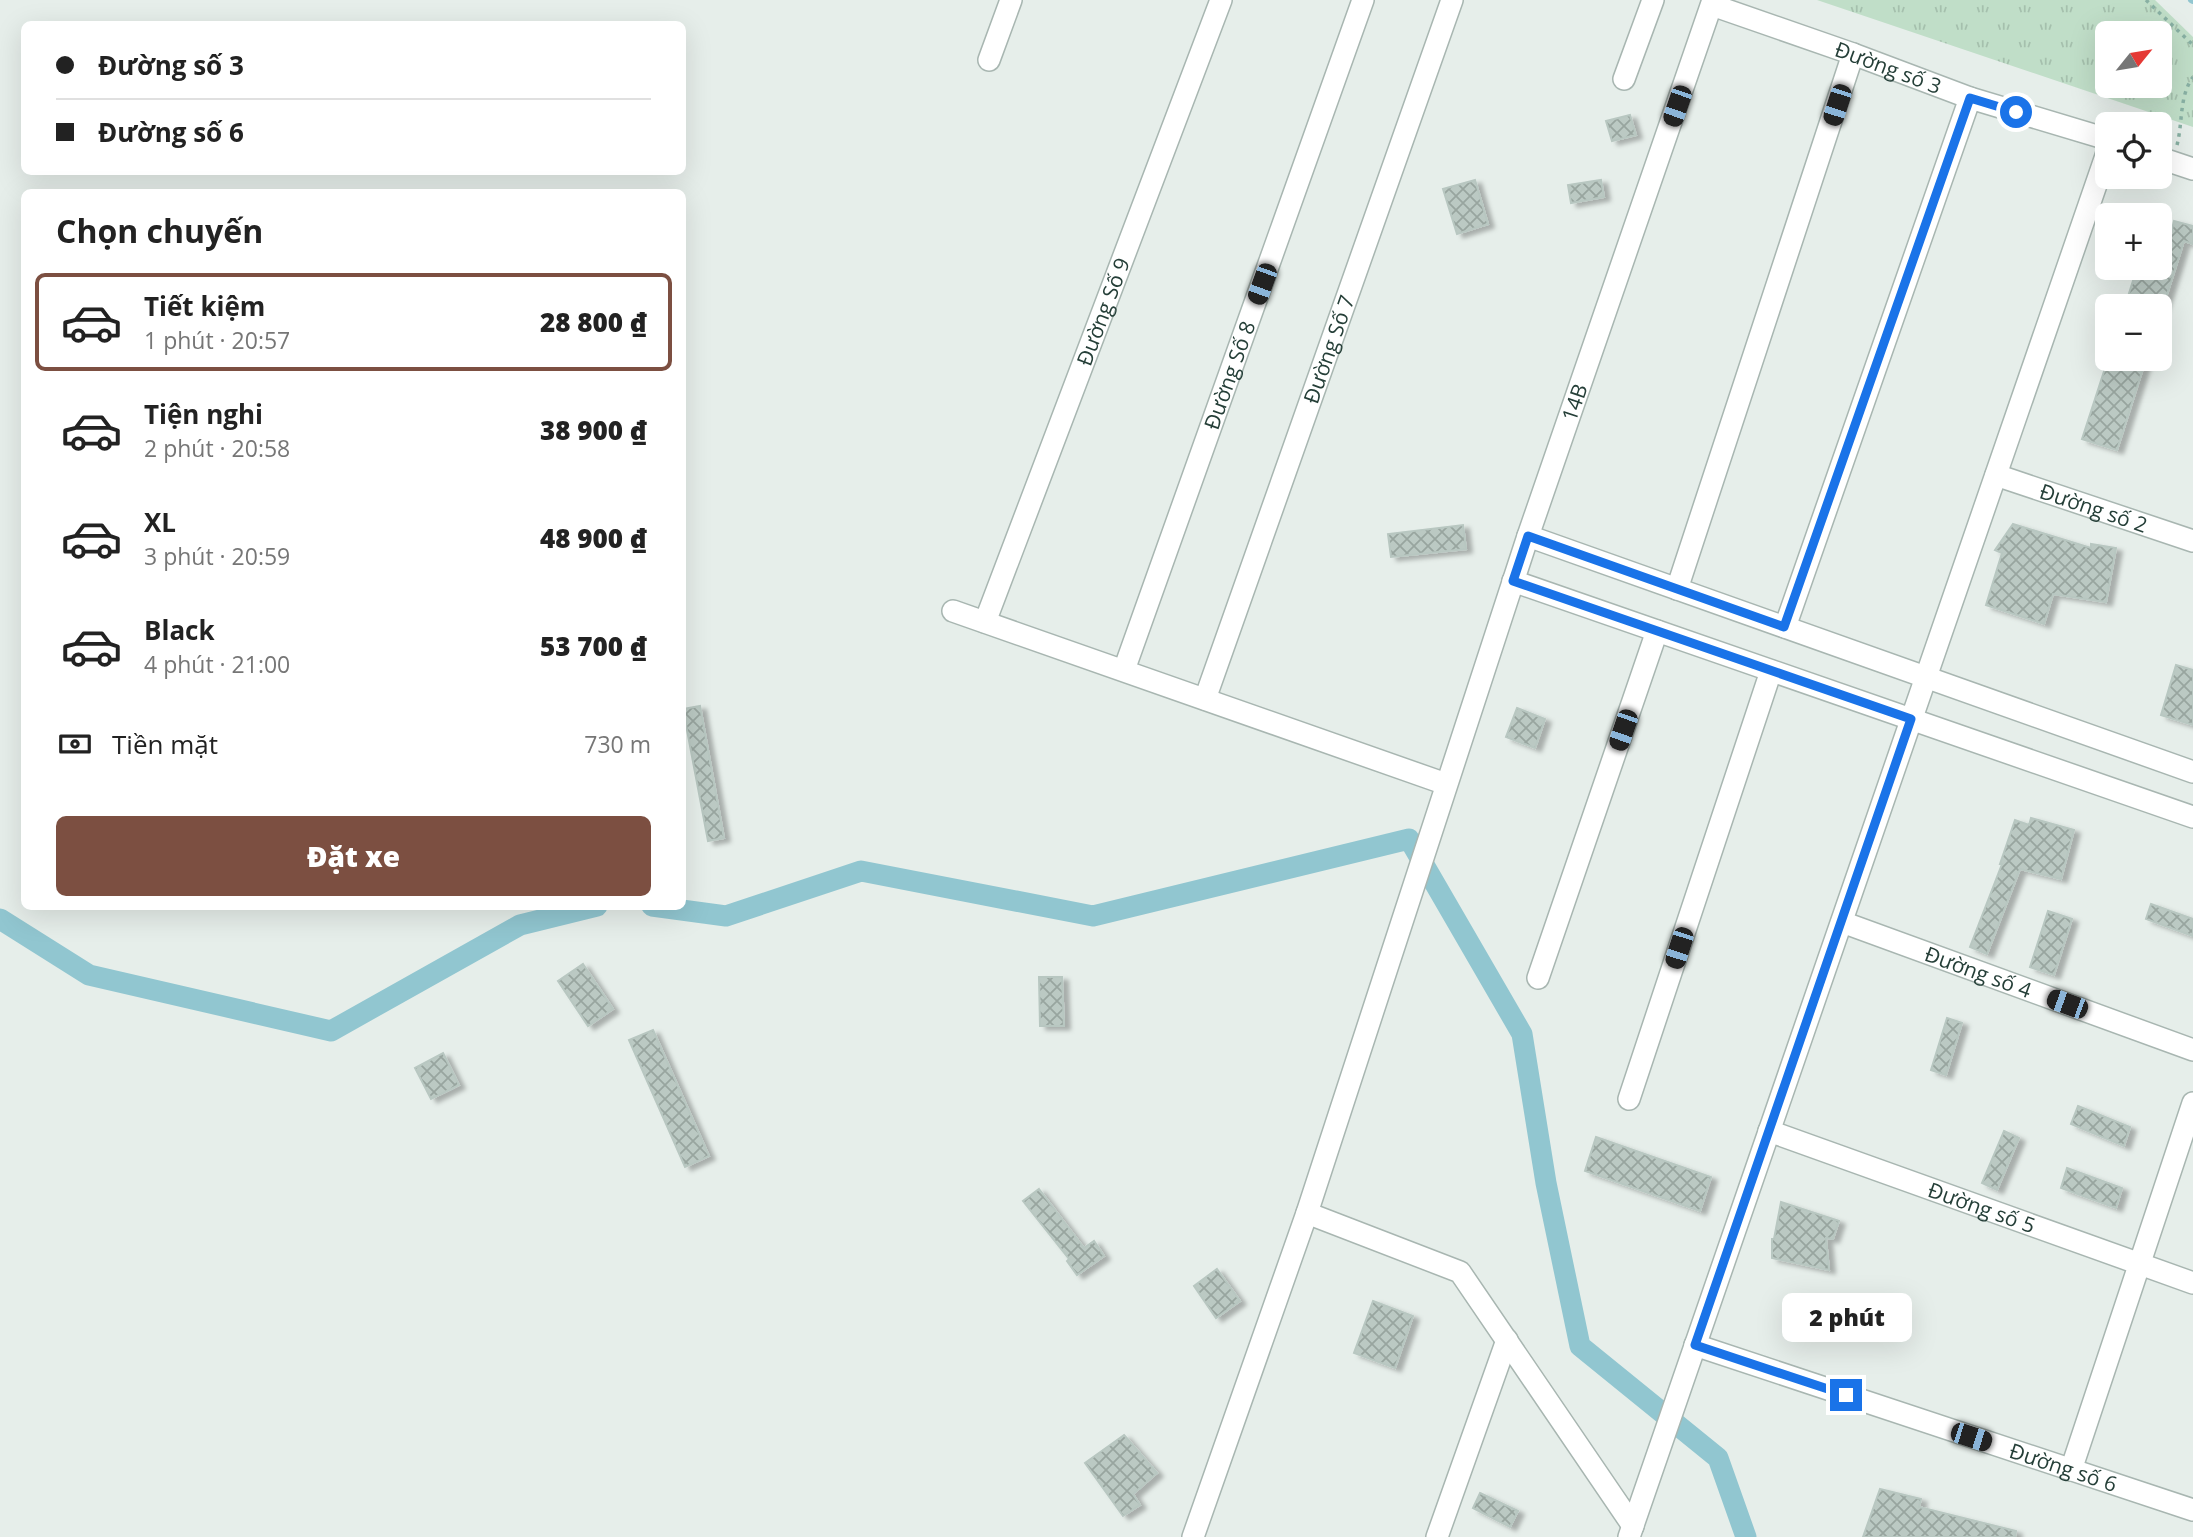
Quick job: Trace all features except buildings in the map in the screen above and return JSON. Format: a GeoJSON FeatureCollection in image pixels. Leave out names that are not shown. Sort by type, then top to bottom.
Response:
{"type":"FeatureCollection","features":[{"type":"Feature","properties":{"kind":"street"},"geometry":{"type":"LineString","coordinates":[[989,61],[1011,0]]}},
{"type":"Feature","properties":{"kind":"street","name":"Đường Số 9"},"geometry":{"type":"LineString","coordinates":[[985,622],[1221,0]]}},
{"type":"Feature","properties":{"kind":"street","name":"Đường Số 8"},"geometry":{"type":"LineString","coordinates":[[1124,670],[1363,0]]}},
{"type":"Feature","properties":{"kind":"street","name":"Đường Số 7"},"geometry":{"type":"LineString","coordinates":[[1205,699],[1452,0]]}},
{"type":"Feature","properties":{"kind":"street"},"geometry":{"type":"LineString","coordinates":[[1624,79],[1653,0]]}},
{"type":"Feature","properties":{"kind":"street","name":"Đường số 3"},"geometry":{"type":"LineString","coordinates":[[1713,2],[1970,98],[2095,135]]}},
{"type":"Feature","properties":{"kind":"street","name":"14B"},"geometry":{"type":"LineString","coordinates":[[1193,1537],[1307,1213],[1528,536],[1713,2]]}},
{"type":"Feature","properties":{"kind":"street"},"geometry":{"type":"LineString","coordinates":[[1677,589],[1853,54]]}},
{"type":"Feature","properties":{"kind":"street"},"geometry":{"type":"LineString","coordinates":[[1784,627],[1970,98]]}},
{"type":"Feature","properties":{"kind":"street"},"geometry":{"type":"LineString","coordinates":[[2172,162],[2193,169]]}},
{"type":"Feature","properties":{"kind":"street"},"geometry":{"type":"LineString","coordinates":[[1631,1532],[2095,188]]}},
{"type":"Feature","properties":{"kind":"street","name":"Đường số 2"},"geometry":{"type":"LineString","coordinates":[[1996,475],[2193,541]]}},
{"type":"Feature","properties":{"kind":"street"},"geometry":{"type":"LineString","coordinates":[[1528,536],[2193,772]]}},
{"type":"Feature","properties":{"kind":"street"},"geometry":{"type":"LineString","coordinates":[[1513,581],[2193,817]]}},
{"type":"Feature","properties":{"kind":"street"},"geometry":{"type":"LineString","coordinates":[[953,611],[1446,785]]}},
{"type":"Feature","properties":{"kind":"street"},"geometry":{"type":"LineString","coordinates":[[1538,978],[1657,631]]}},
{"type":"Feature","properties":{"kind":"street"},"geometry":{"type":"LineString","coordinates":[[1629,1099],[1771,671]]}},
{"type":"Feature","properties":{"kind":"street","name":"Đường số 4"},"geometry":{"type":"LineString","coordinates":[[1842,922],[2193,1050]]}},
{"type":"Feature","properties":{"kind":"street"},"geometry":{"type":"LineString","coordinates":[[2071,1470],[2193,1103]]}},
{"type":"Feature","properties":{"kind":"street","name":"Đường số 5"},"geometry":{"type":"LineString","coordinates":[[1769,1131],[2193,1283]]}},
{"type":"Feature","properties":{"kind":"street"},"geometry":{"type":"LineString","coordinates":[[1307,1213],[1460,1272],[1631,1532]]}},
{"type":"Feature","properties":{"kind":"street"},"geometry":{"type":"LineString","coordinates":[[1437,1537],[1507,1340]]}},
{"type":"Feature","properties":{"kind":"street","name":"Đường số 6"},"geometry":{"type":"LineString","coordinates":[[1695,1345],[2193,1510]]}},
{"type":"Feature","properties":{"kind":"path"},"geometry":{"type":"LineString","coordinates":[[2146,0],[2193,45]]}},
{"type":"Feature","properties":{"kind":"path"},"geometry":{"type":"LineString","coordinates":[[2172,148],[2182,128],[2185,89],[2193,77]]}},
{"type":"Feature","properties":{"kind":"green space"},"geometry":{"type":"Polygon","coordinates":[[[1817,0],[2155,0],[2193,37],[2193,127],[2172,120],[2172,112],[2149,112],[2107,98],[2172,98],[2172,21],[2095,21],[2095,94],[1817,0]]]}},
{"type":"Feature","properties":{"kind":"waterway"},"geometry":{"type":"LineString","coordinates":[[682,910],[726,916],[861,871],[1093,916],[1409,839],[1522,1034],[1546,1183],[1580,1346],[1718,1458],[1746,1537]]}},
{"type":"Feature","properties":{"kind":"waterway"},"geometry":{"type":"LineString","coordinates":[[0,919],[89,975],[331,1031],[520,925],[581,910]]}},
{"type":"Feature","properties":{"kind":"route"},"geometry":{"type":"LineString","coordinates":[[1846,1395],[1695,1345],[1911,719],[1513,581],[1528,536],[1784,627],[1970,98],[2016,112]]}}]}
